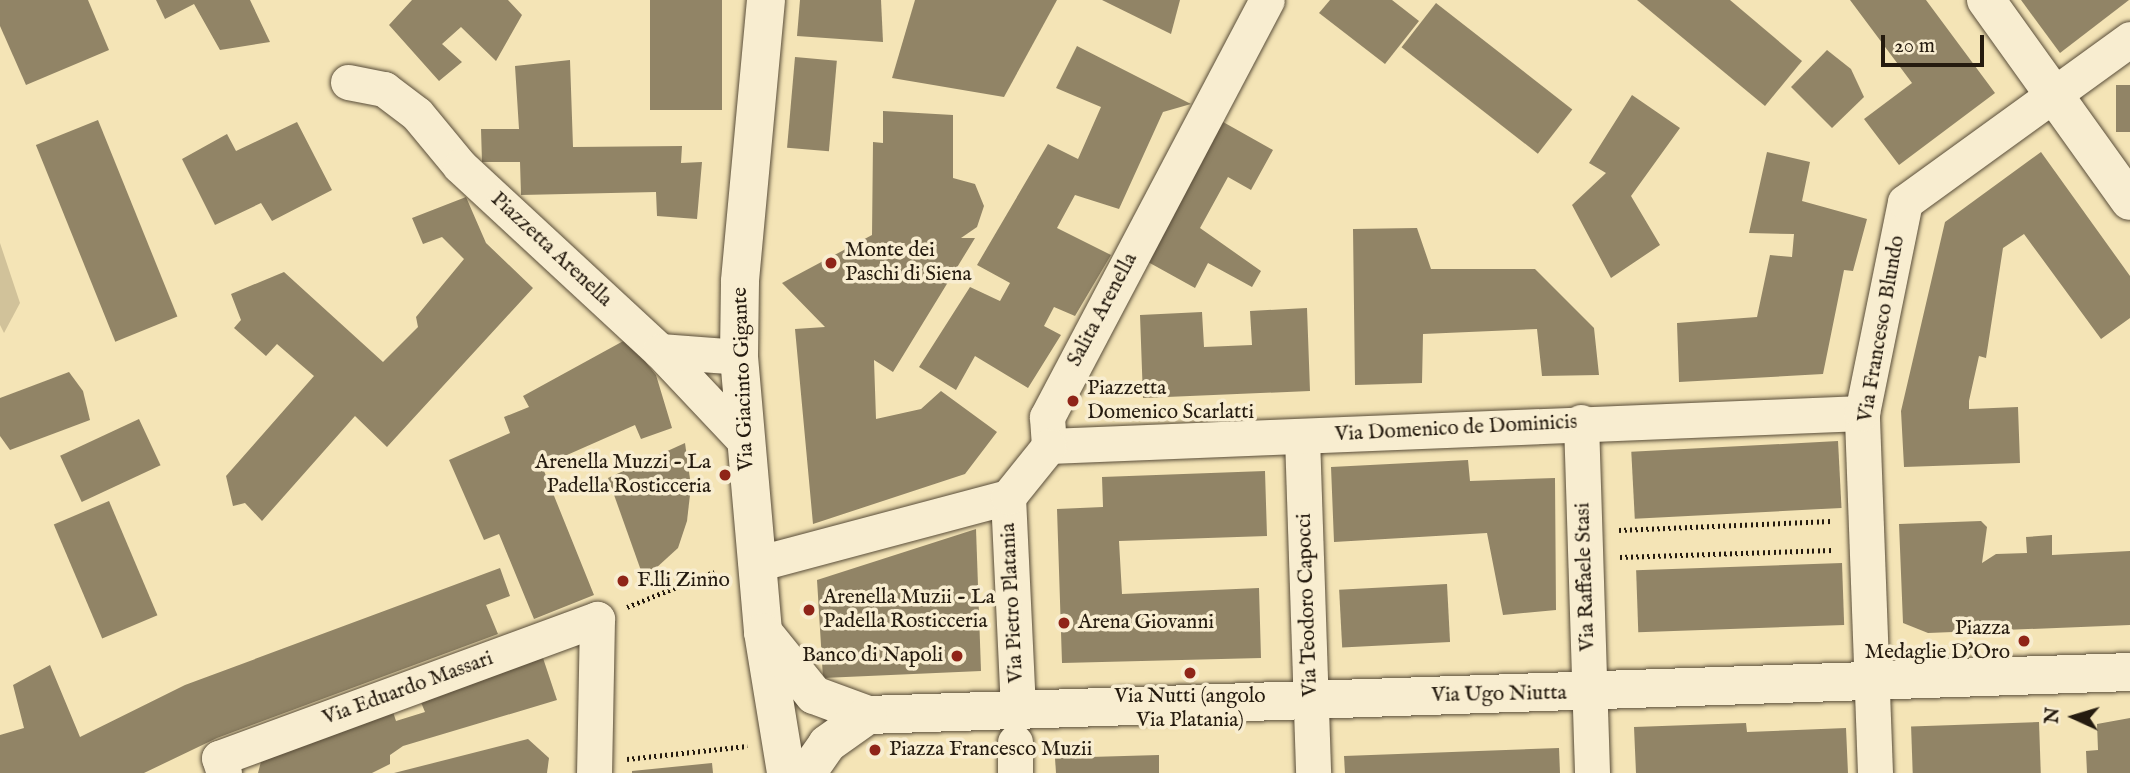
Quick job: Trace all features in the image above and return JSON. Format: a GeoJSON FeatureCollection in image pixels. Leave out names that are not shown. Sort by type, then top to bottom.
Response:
{"type":"FeatureCollection","features":[{"type":"Feature","properties":{"kind":"main road","name":"Via Giacinto Gigante"},"geometry":{"type":"LineString","coordinates":[[766,0],[740,282],[739,357],[744,440],[763,632],[783,757]]}},
{"type":"Feature","properties":{"kind":"main road"},"geometry":{"type":"LineString","coordinates":[[1986,0],[2130,201]]}},
{"type":"Feature","properties":{"kind":"main road"},"geometry":{"type":"LineString","coordinates":[[763,632],[814,695],[867,715]]}},
{"type":"Feature","properties":{"kind":"main road","name":"Via Ugo Niutta"},"geometry":{"type":"LineString","coordinates":[[867,715],[1016,741],[1312,699],[1590,693],[2130,671]]}},
{"type":"Feature","properties":{"kind":"main road"},"geometry":{"type":"LineString","coordinates":[[807,773],[827,744],[867,715]]}},
{"type":"Feature","properties":{"kind":"street","name":"Salita Arenella"},"geometry":{"type":"LineString","coordinates":[[1049,446],[1046,417],[1267,0]]}},
{"type":"Feature","properties":{"kind":"street","name":"Via Francesco Blundo"},"geometry":{"type":"LineString","coordinates":[[1875,773],[1863,413],[1905,202],[2130,39]]}},
{"type":"Feature","properties":{"kind":"street","name":"Piazzetta Arenella"},"geometry":{"type":"LineString","coordinates":[[348,82],[373,85],[400,99],[460,166],[660,351],[744,440]]}},
{"type":"Feature","properties":{"kind":"street"},"geometry":{"type":"LineString","coordinates":[[660,351],[739,357]]}},
{"type":"Feature","properties":{"kind":"street","name":"Via Domenico de Dominicis"},"geometry":{"type":"LineString","coordinates":[[1049,446],[1302,437],[1581,422],[1863,413]]}},
{"type":"Feature","properties":{"kind":"street","name":"Via Raffaele Stasi"},"geometry":{"type":"LineString","coordinates":[[1581,422],[1592,773]]}},
{"type":"Feature","properties":{"kind":"street","name":"Via Teodoro Capocci"},"geometry":{"type":"LineString","coordinates":[[1302,437],[1313,773]]}},
{"type":"Feature","properties":{"kind":"street"},"geometry":{"type":"LineString","coordinates":[[756,564],[1009,497],[1049,446]]}},
{"type":"Feature","properties":{"kind":"street","name":"Via Pietro Platania"},"geometry":{"type":"LineString","coordinates":[[1009,497],[1016,741]]}},
{"type":"Feature","properties":{"kind":"street"},"geometry":{"type":"LineString","coordinates":[[593,773],[597,619]]}},
{"type":"Feature","properties":{"kind":"street","name":"Via Eduardo Massari"},"geometry":{"type":"LineString","coordinates":[[221,766],[597,619]]}},
{"type":"Feature","properties":{"kind":"path"},"geometry":{"type":"LineString","coordinates":[[1618,530],[1842,520]]}},
{"type":"Feature","properties":{"kind":"path"},"geometry":{"type":"LineString","coordinates":[[1619,557],[1843,550]]}},
{"type":"Feature","properties":{"kind":"path"},"geometry":{"type":"LineString","coordinates":[[597,619],[714,572]]}},
{"type":"Feature","properties":{"kind":"path"},"geometry":{"type":"LineString","coordinates":[[1052,761],[1052,750],[1068,749],[1067,732]]}},
{"type":"Feature","properties":{"kind":"path"},"geometry":{"type":"LineString","coordinates":[[664,756],[783,757]]}},
{"type":"Feature","properties":{"kind":"shaded area"},"geometry":{"type":"Polygon","coordinates":[[[0,243],[20,303],[4,333],[0,325],[0,243]]]}},
{"type":"Feature","properties":{"kind":"building"},"geometry":{"type":"Polygon","coordinates":[[[0,0],[88,0],[109,50],[26,85],[0,26],[0,0]]]}},
{"type":"Feature","properties":{"kind":"building"},"geometry":{"type":"Polygon","coordinates":[[[156,0],[250,0],[270,42],[220,50],[194,4],[165,19],[156,0]]]}},
{"type":"Feature","properties":{"kind":"building"},"geometry":{"type":"Polygon","coordinates":[[[412,0],[508,0],[522,15],[496,61],[461,27],[442,44],[462,62],[439,81],[389,25],[412,0]]]}},
{"type":"Feature","properties":{"kind":"building"},"geometry":{"type":"Polygon","coordinates":[[[650,0],[722,0],[722,110],[650,110],[650,0]]]}},
{"type":"Feature","properties":{"kind":"building"},"geometry":{"type":"Polygon","coordinates":[[[800,0],[881,0],[883,42],[797,36],[800,0]]]}},
{"type":"Feature","properties":{"kind":"building"},"geometry":{"type":"Polygon","coordinates":[[[915,0],[1057,0],[1004,97],[892,78],[915,0]]]}},
{"type":"Feature","properties":{"kind":"building"},"geometry":{"type":"Polygon","coordinates":[[[1102,0],[1180,0],[1171,34],[1102,0]]]}},
{"type":"Feature","properties":{"kind":"building"},"geometry":{"type":"Polygon","coordinates":[[[1330,0],[1392,0],[1419,21],[1385,64],[1319,13],[1330,0]]]}},
{"type":"Feature","properties":{"kind":"building"},"geometry":{"type":"Polygon","coordinates":[[[1637,0],[1730,0],[1802,61],[1765,106],[1637,0]]]}},
{"type":"Feature","properties":{"kind":"building"},"geometry":{"type":"Polygon","coordinates":[[[1850,0],[1926,0],[1995,93],[1899,165],[1864,119],[1912,83],[1850,0]]]}},
{"type":"Feature","properties":{"kind":"building"},"geometry":{"type":"Polygon","coordinates":[[[2021,0],[2129,0],[2060,53],[2021,0]]]}},
{"type":"Feature","properties":{"kind":"building"},"geometry":{"type":"Polygon","coordinates":[[[1436,3],[1572,110],[1538,154],[1402,47],[1436,3]]]}},
{"type":"Feature","properties":{"kind":"building"},"geometry":{"type":"Polygon","coordinates":[[[1077,46],[1191,104],[1163,112],[1119,209],[1075,195],[1057,228],[1111,255],[1075,316],[1054,307],[1044,326],[1061,335],[1028,388],[975,356],[956,390],[919,367],[970,287],[1000,301],[1010,283],[977,265],[1048,144],[1078,159],[1101,107],[1056,88],[1077,46]]]}},
{"type":"Feature","properties":{"kind":"building"},"geometry":{"type":"Polygon","coordinates":[[[1827,50],[1851,69],[1864,97],[1832,128],[1791,87],[1827,50]]]}},
{"type":"Feature","properties":{"kind":"building"},"geometry":{"type":"Polygon","coordinates":[[[795,57],[837,61],[829,151],[787,148],[795,57]]]}},
{"type":"Feature","properties":{"kind":"building"},"geometry":{"type":"Polygon","coordinates":[[[570,60],[573,147],[682,146],[681,163],[702,162],[697,219],[657,216],[656,192],[521,195],[520,162],[482,162],[481,129],[519,129],[515,66],[570,60]]]}},
{"type":"Feature","properties":{"kind":"building"},"geometry":{"type":"Polygon","coordinates":[[[2116,85],[2130,85],[2130,132],[2116,132],[2116,85]]]}},
{"type":"Feature","properties":{"kind":"building"},"geometry":{"type":"Polygon","coordinates":[[[1632,95],[1680,128],[1631,196],[1660,245],[1611,278],[1572,205],[1606,173],[1589,163],[1632,95]]]}},
{"type":"Feature","properties":{"kind":"building"},"geometry":{"type":"Polygon","coordinates":[[[883,111],[953,115],[953,178],[975,184],[984,206],[977,227],[961,238],[975,238],[893,372],[874,360],[876,419],[921,409],[941,391],[997,432],[965,474],[813,524],[795,329],[825,327],[782,283],[872,235],[873,142],[883,143],[883,111]]]}},
{"type":"Feature","properties":{"kind":"building"},"geometry":{"type":"Polygon","coordinates":[[[1216,118],[1273,150],[1251,190],[1228,177],[1200,228],[1261,271],[1252,287],[1208,263],[1195,288],[1139,257],[1216,118]]]}},
{"type":"Feature","properties":{"kind":"building"},"geometry":{"type":"Polygon","coordinates":[[[98,120],[177,317],[115,342],[36,145],[98,120]]]}},
{"type":"Feature","properties":{"kind":"building"},"geometry":{"type":"Polygon","coordinates":[[[297,122],[332,190],[272,221],[261,203],[215,225],[182,159],[227,134],[236,151],[297,122]]]}},
{"type":"Feature","properties":{"kind":"building"},"geometry":{"type":"Polygon","coordinates":[[[1767,152],[1810,162],[1802,201],[1867,219],[1853,271],[1844,270],[1823,374],[1679,382],[1677,323],[1757,317],[1770,255],[1792,257],[1794,234],[1749,233],[1767,152]]]}},
{"type":"Feature","properties":{"kind":"building"},"geometry":{"type":"Polygon","coordinates":[[[2041,152],[2130,276],[2130,318],[2101,339],[2024,234],[2003,248],[1986,358],[1979,356],[1969,401],[1969,409],[2018,407],[2020,463],[1904,467],[1901,411],[1945,222],[2041,152]]]}},
{"type":"Feature","properties":{"kind":"building"},"geometry":{"type":"Polygon","coordinates":[[[466,197],[486,243],[533,288],[387,447],[355,416],[262,521],[245,503],[233,506],[226,476],[314,376],[277,344],[266,356],[234,328],[241,320],[231,294],[284,272],[383,362],[418,327],[416,317],[464,259],[442,237],[423,244],[412,218],[466,197]]]}},
{"type":"Feature","properties":{"kind":"building"},"geometry":{"type":"Polygon","coordinates":[[[1417,228],[1431,269],[1535,269],[1594,328],[1599,375],[1542,376],[1537,329],[1423,334],[1422,383],[1355,385],[1353,229],[1417,228]]]}},
{"type":"Feature","properties":{"kind":"building"},"geometry":{"type":"Polygon","coordinates":[[[1307,308],[1310,391],[1143,398],[1140,315],[1202,312],[1204,347],[1252,345],[1250,311],[1307,308]]]}},
{"type":"Feature","properties":{"kind":"building"},"geometry":{"type":"Polygon","coordinates":[[[627,339],[656,375],[672,428],[641,439],[635,425],[542,466],[594,595],[534,619],[499,534],[484,540],[449,460],[510,433],[504,417],[529,407],[523,396],[627,339]]]}},
{"type":"Feature","properties":{"kind":"building"},"geometry":{"type":"Polygon","coordinates":[[[69,372],[83,391],[90,420],[10,450],[0,436],[0,398],[69,372]]]}},
{"type":"Feature","properties":{"kind":"building"},"geometry":{"type":"Polygon","coordinates":[[[139,419],[161,465],[82,502],[60,456],[139,419]]]}},
{"type":"Feature","properties":{"kind":"building"},"geometry":{"type":"Polygon","coordinates":[[[1838,441],[1842,508],[1635,519],[1631,452],[1838,441]]]}},
{"type":"Feature","properties":{"kind":"building"},"geometry":{"type":"Polygon","coordinates":[[[685,443],[691,486],[687,521],[678,548],[644,579],[608,478],[685,443]]]}},
{"type":"Feature","properties":{"kind":"building"},"geometry":{"type":"Polygon","coordinates":[[[1468,460],[1470,481],[1555,478],[1556,610],[1503,615],[1487,533],[1334,542],[1331,467],[1468,460]]]}},
{"type":"Feature","properties":{"kind":"building"},"geometry":{"type":"Polygon","coordinates":[[[1265,471],[1267,536],[1119,541],[1122,594],[1259,588],[1261,658],[1062,663],[1057,509],[1103,507],[1102,477],[1265,471]]]}},
{"type":"Feature","properties":{"kind":"building"},"geometry":{"type":"Polygon","coordinates":[[[109,501],[157,615],[102,639],[54,524],[109,501]]]}},
{"type":"Feature","properties":{"kind":"building"},"geometry":{"type":"Polygon","coordinates":[[[1981,521],[1987,527],[1982,563],[1996,554],[2027,553],[2026,537],[2052,535],[2052,555],[2130,551],[2130,625],[1928,633],[1903,623],[1899,524],[1981,521]]]}},
{"type":"Feature","properties":{"kind":"building"},"geometry":{"type":"Polygon","coordinates":[[[976,529],[981,671],[823,678],[817,580],[976,529]]]}},
{"type":"Feature","properties":{"kind":"building"},"geometry":{"type":"Polygon","coordinates":[[[1842,563],[1844,625],[1638,632],[1636,570],[1842,563]]]}},
{"type":"Feature","properties":{"kind":"building"},"geometry":{"type":"Polygon","coordinates":[[[500,568],[510,596],[486,605],[498,634],[217,738],[144,773],[0,773],[0,735],[24,728],[13,685],[50,665],[80,737],[185,685],[500,568]]]}},
{"type":"Feature","properties":{"kind":"building"},"geometry":{"type":"Polygon","coordinates":[[[1447,584],[1450,642],[1342,648],[1339,590],[1447,584]]]}},
{"type":"Feature","properties":{"kind":"building"},"geometry":{"type":"Polygon","coordinates":[[[542,655],[557,700],[403,746],[390,755],[390,764],[372,773],[258,773],[263,754],[393,712],[396,721],[425,712],[420,700],[542,655]]]}},
{"type":"Feature","properties":{"kind":"building"},"geometry":{"type":"Polygon","coordinates":[[[2130,718],[2130,773],[2087,773],[2086,751],[2098,750],[2097,724],[2130,718]]]}},
{"type":"Feature","properties":{"kind":"building"},"geometry":{"type":"Polygon","coordinates":[[[2039,722],[2041,773],[1913,773],[1911,726],[2039,722]]]}},
{"type":"Feature","properties":{"kind":"building"},"geometry":{"type":"Polygon","coordinates":[[[1746,723],[1747,732],[1846,728],[1848,773],[1636,773],[1634,727],[1746,723]]]}},
{"type":"Feature","properties":{"kind":"building"},"geometry":{"type":"Polygon","coordinates":[[[528,739],[549,758],[547,773],[394,773],[528,739]]]}},
{"type":"Feature","properties":{"kind":"building"},"geometry":{"type":"Polygon","coordinates":[[[1559,748],[1560,773],[1345,773],[1344,756],[1559,748]]]}},
{"type":"Feature","properties":{"kind":"building"},"geometry":{"type":"Polygon","coordinates":[[[1159,755],[1159,773],[1056,773],[1055,758],[1159,755]]]}},
{"type":"Feature","properties":{"kind":"building"},"geometry":{"type":"Polygon","coordinates":[[[712,763],[713,773],[632,773],[632,771],[712,763]]]}},
{"type":"Feature","properties":{"kind":"place","name":"Monte dei Paschi di Siena"},"geometry":{"type":"Point","coordinates":[831,263]}},
{"type":"Feature","properties":{"kind":"place","name":"Piazzetta Domenico Scarlatti"},"geometry":{"type":"Point","coordinates":[1073,401]}},
{"type":"Feature","properties":{"kind":"place","name":"Arenella Muzzi - La Padella Rosticceria"},"geometry":{"type":"Point","coordinates":[725,475]}},
{"type":"Feature","properties":{"kind":"place","name":"F.lli Zinno"},"geometry":{"type":"Point","coordinates":[623,581]}},
{"type":"Feature","properties":{"kind":"place","name":"Arenella Muzii - La Padella Rosticceria"},"geometry":{"type":"Point","coordinates":[809,610]}},
{"type":"Feature","properties":{"kind":"place","name":"Arena Giovanni"},"geometry":{"type":"Point","coordinates":[1064,623]}},
{"type":"Feature","properties":{"kind":"place","name":"Piazza Medaglie D'Oro"},"geometry":{"type":"Point","coordinates":[2024,641]}},
{"type":"Feature","properties":{"kind":"place","name":"Banco di Napoli"},"geometry":{"type":"Point","coordinates":[957,656]}},
{"type":"Feature","properties":{"kind":"place","name":"Via Nutti (angolo Via Platania)"},"geometry":{"type":"Point","coordinates":[1190,673]}},
{"type":"Feature","properties":{"kind":"place","name":"Piazza Francesco Muzii"},"geometry":{"type":"Point","coordinates":[875,750]}}]}
